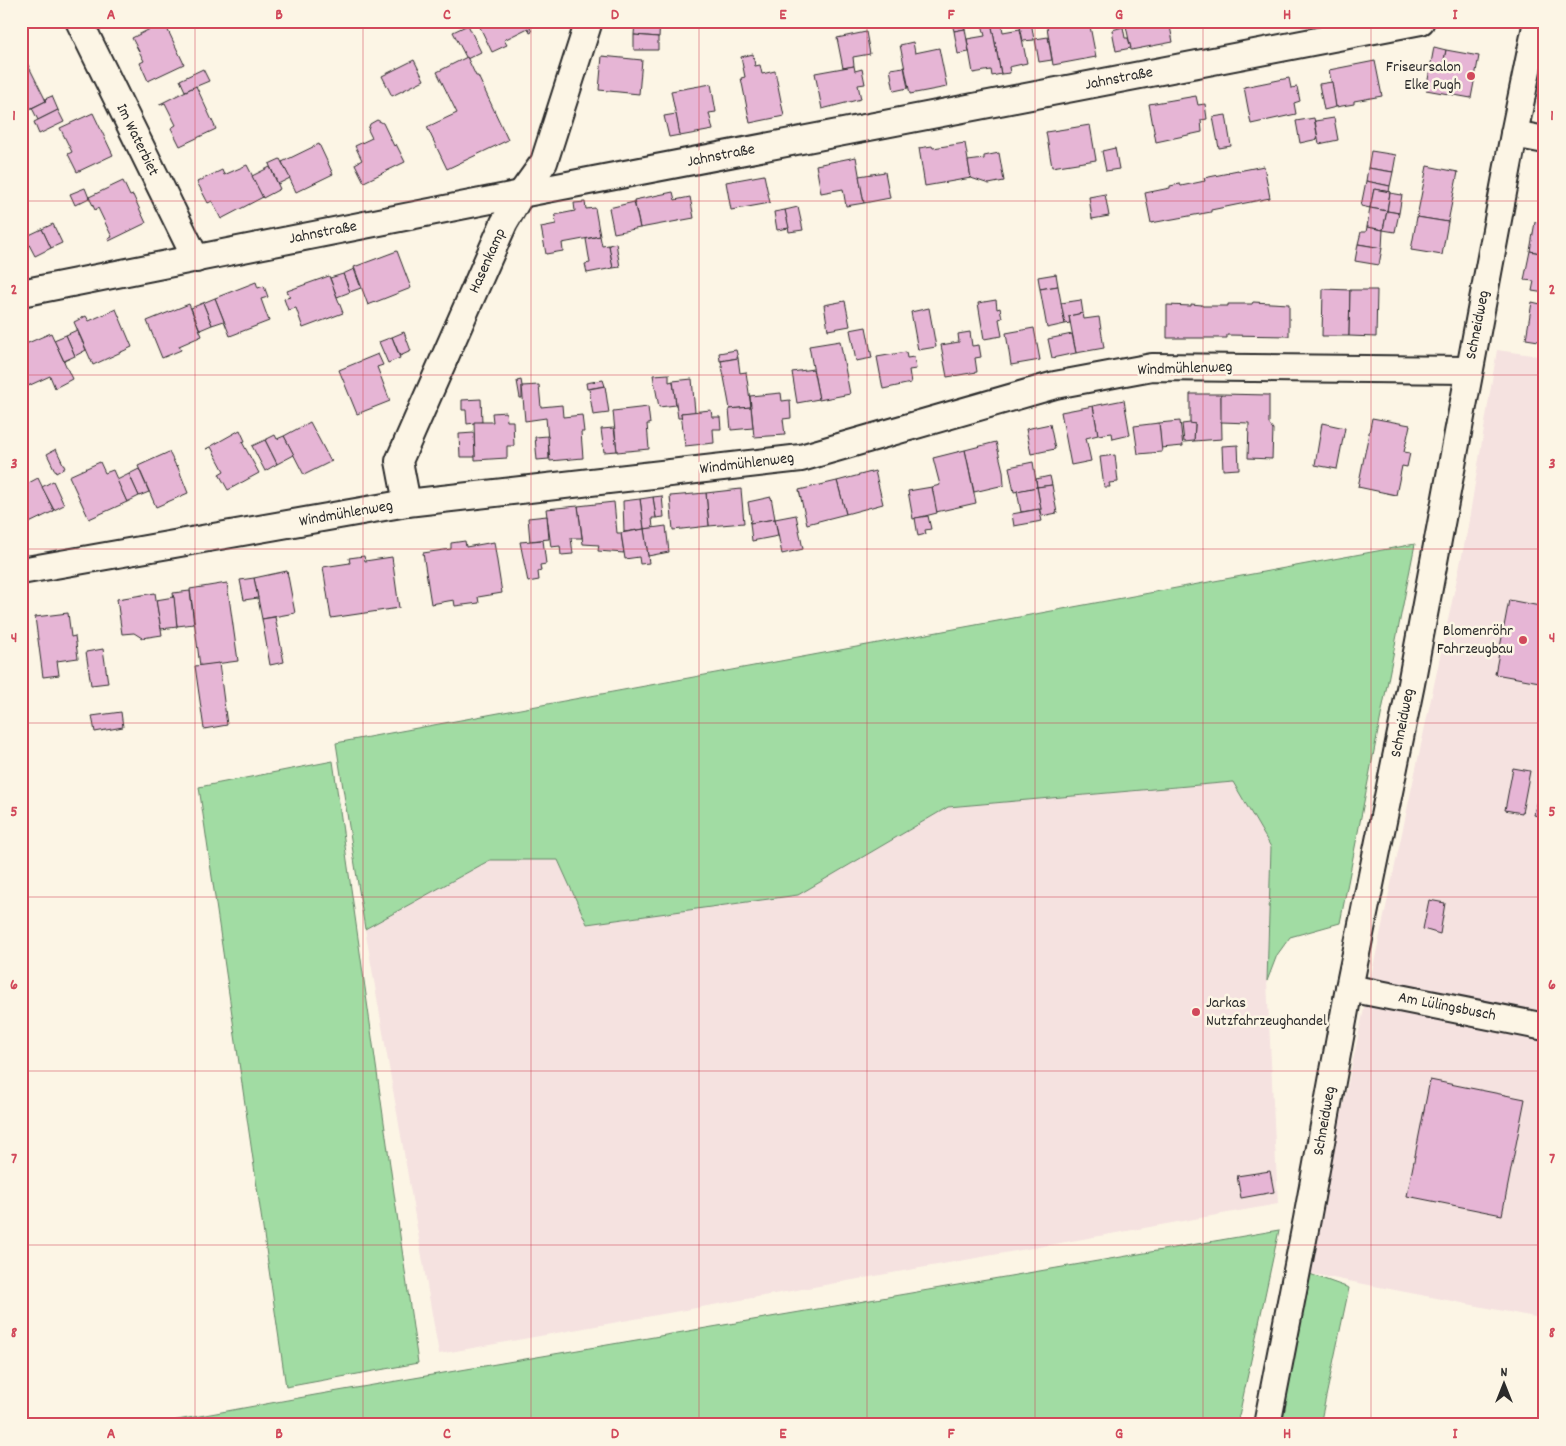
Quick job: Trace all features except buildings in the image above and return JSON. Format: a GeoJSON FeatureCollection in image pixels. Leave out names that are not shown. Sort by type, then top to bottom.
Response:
{"type":"FeatureCollection","features":[{"type":"Feature","properties":{"kind":"street","name":"Im Waterbiet"},"geometry":{"type":"LineString","coordinates":[[78,21],[196,259]]}},
{"type":"Feature","properties":{"kind":"street","name":"Hasenkamp"},"geometry":{"type":"LineString","coordinates":[[407,503],[399,461],[504,223],[521,194],[544,162],[589,21]]}},
{"type":"Feature","properties":{"kind":"street","name":"Jahnstraße"},"geometry":{"type":"LineString","coordinates":[[21,293],[521,194],[1421,21]]}},
{"type":"Feature","properties":{"kind":"street","name":"Schneidweg"},"geometry":{"type":"LineString","coordinates":[[1266,1425],[1307,1219],[1349,988],[1411,684],[1469,370],[1537,21]]}},
{"type":"Feature","properties":{"kind":"street"},"geometry":{"type":"LineString","coordinates":[[1514,134],[1545,140]]}},
{"type":"Feature","properties":{"kind":"street","name":"Windmühlenweg"},"geometry":{"type":"LineString","coordinates":[[21,571],[407,503],[801,458],[1055,385],[1152,367],[1469,370]]}},
{"type":"Feature","properties":{"kind":"street","name":"Am Lülingsbusch"},"geometry":{"type":"LineString","coordinates":[[1349,988],[1545,1027]]}},
{"type":"Feature","properties":{"kind":"shaded area"},"geometry":{"type":"Polygon","coordinates":[[[1497,350],[1545,357],[1545,1319],[1307,1273],[1467,532],[1497,350]]]}},
{"type":"Feature","properties":{"kind":"shaded area"},"geometry":{"type":"Polygon","coordinates":[[[1233,782],[1271,847],[1267,981],[1278,1204],[439,1354],[365,929],[490,860],[558,860],[587,924],[798,895],[948,807],[1233,782]]]}},
{"type":"Feature","properties":{"kind":"green space"},"geometry":{"type":"Polygon","coordinates":[[[1415,544],[1340,923],[1290,937],[1277,955],[1267,981],[1271,847],[1233,782],[948,807],[798,895],[587,924],[558,860],[490,860],[365,929],[336,743],[1415,544]]]}},
{"type":"Feature","properties":{"kind":"green space"},"geometry":{"type":"Polygon","coordinates":[[[333,761],[418,1363],[286,1387],[199,787],[333,761]]]}},
{"type":"Feature","properties":{"kind":"green space"},"geometry":{"type":"Polygon","coordinates":[[[1279,1230],[1237,1425],[150,1425],[315,1395],[1279,1230]]]}},
{"type":"Feature","properties":{"kind":"green space"},"geometry":{"type":"Polygon","coordinates":[[[1307,1273],[1349,1288],[1320,1425],[1279,1425],[1307,1273]]]}},
{"type":"Feature","properties":{"kind":"place","name":"Friseursalon Elke Pugh"},"geometry":{"type":"Point","coordinates":[1471,76]}},
{"type":"Feature","properties":{"kind":"place","name":"Blomenröhr Fahrzeugbau"},"geometry":{"type":"Point","coordinates":[1523,640]}},
{"type":"Feature","properties":{"kind":"place","name":"Jarkas Nutzfahrzeughandel"},"geometry":{"type":"Point","coordinates":[1196,1012]}}]}
